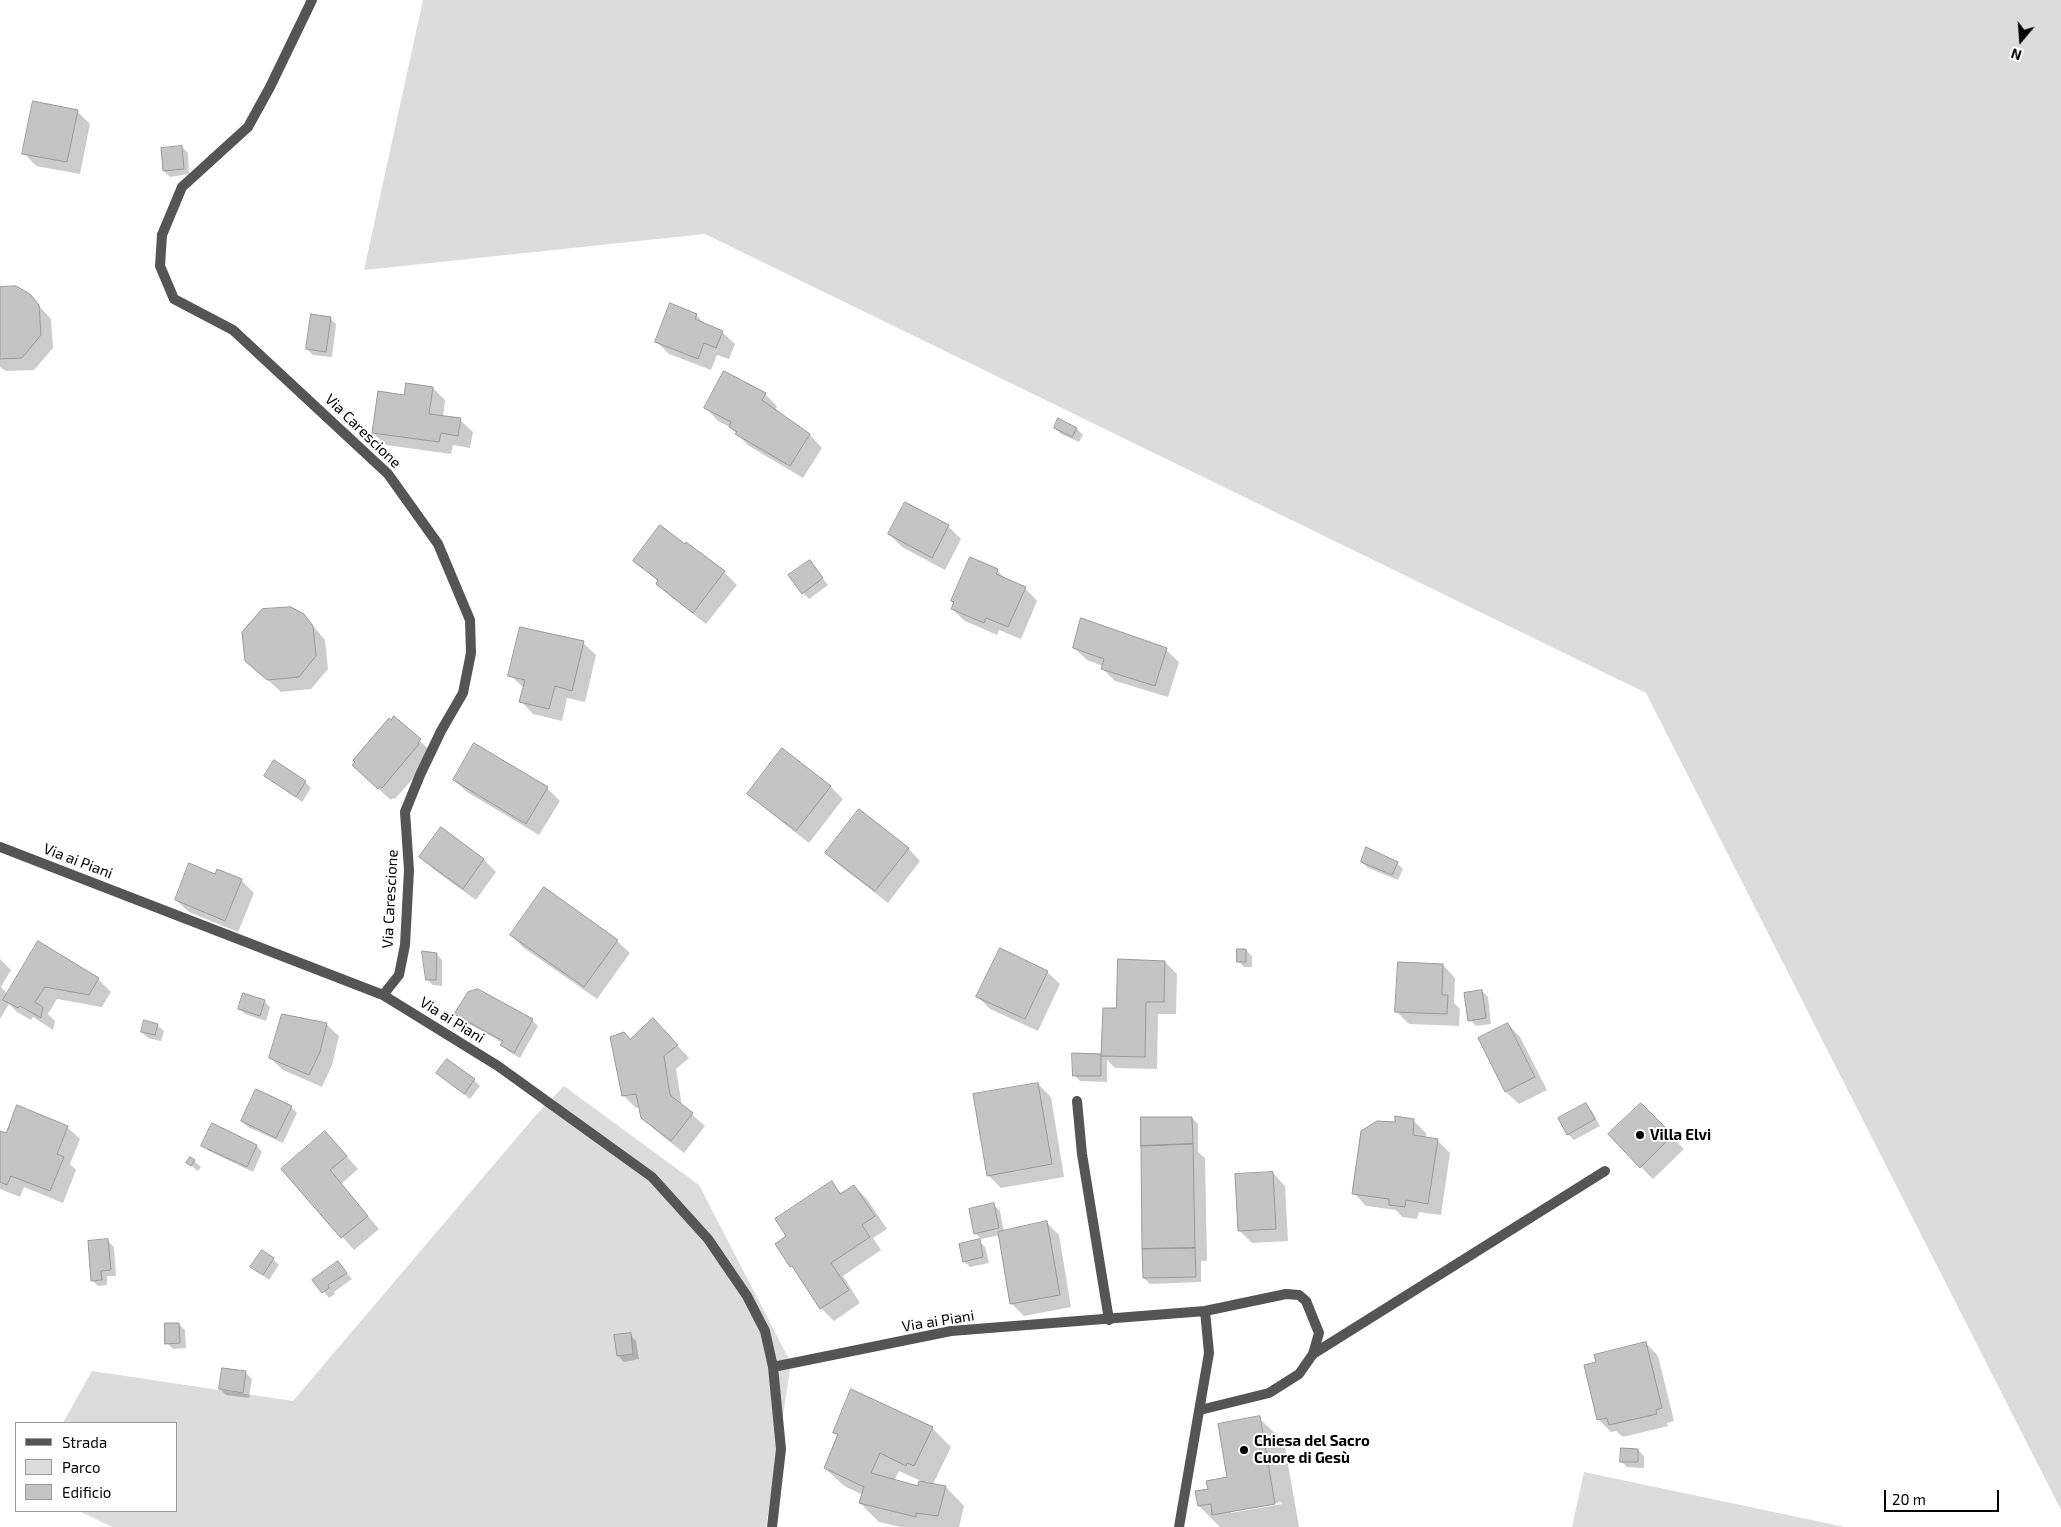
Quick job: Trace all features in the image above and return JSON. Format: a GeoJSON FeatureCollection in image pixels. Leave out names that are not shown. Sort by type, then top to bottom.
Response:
{"type":"FeatureCollection","features":[{"type":"Feature","properties":{"kind":"street","name":"Via Carescione"},"geometry":{"type":"LineString","coordinates":[[312,0],[270,87],[248,127],[182,187],[162,235],[160,266],[174,299],[233,330],[388,474],[438,544],[470,620],[471,653],[463,693],[440,731],[405,812],[410,870],[405,945],[399,975],[383,995]]}},
{"type":"Feature","properties":{"kind":"street","name":"Via ai Piani"},"geometry":{"type":"LineString","coordinates":[[0,847],[383,995],[498,1066],[652,1176],[708,1239],[747,1296],[765,1331],[773,1368],[781,1449],[772,1527]]}},
{"type":"Feature","properties":{"kind":"street"},"geometry":{"type":"LineString","coordinates":[[1076,1101],[1082,1154],[1109,1320]]}},
{"type":"Feature","properties":{"kind":"street"},"geometry":{"type":"LineString","coordinates":[[1313,1354],[1605,1171]]}},
{"type":"Feature","properties":{"kind":"street","name":"Via ai Piani"},"geometry":{"type":"LineString","coordinates":[[773,1368],[951,1332],[1205,1311],[1286,1294],[1299,1295],[1306,1300],[1319,1333],[1313,1354],[1299,1374],[1269,1393],[1200,1410]]}},
{"type":"Feature","properties":{"kind":"street"},"geometry":{"type":"LineString","coordinates":[[1179,1527],[1192,1441],[1200,1410],[1209,1353],[1205,1311]]}},
{"type":"Feature","properties":{"kind":"green space"},"geometry":{"type":"Polygon","coordinates":[[[423,0],[2061,0],[2061,1510],[1646,693],[705,234],[364,270],[423,0]]]}},
{"type":"Feature","properties":{"kind":"green space"},"geometry":{"type":"Polygon","coordinates":[[[564,1086],[699,1185],[791,1363],[766,1527],[112,1527],[81,1512],[178,1512],[178,1422],[64,1422],[92,1371],[293,1401],[536,1115],[564,1086]]]}},
{"type":"Feature","properties":{"kind":"green space"},"geometry":{"type":"Polygon","coordinates":[[[1584,1472],[1845,1527],[1572,1527],[1584,1472]]]}},
{"type":"Feature","properties":{"kind":"building"},"geometry":{"type":"Polygon","coordinates":[[[33,101],[78,110],[67,162],[22,154],[33,101]]]}},
{"type":"Feature","properties":{"kind":"building"},"geometry":{"type":"Polygon","coordinates":[[[182,146],[184,169],[163,171],[161,148],[182,146]]]}},
{"type":"Feature","properties":{"kind":"building"},"geometry":{"type":"Polygon","coordinates":[[[16,286],[30,294],[39,305],[41,335],[22,358],[0,359],[0,287],[16,286]]]}},
{"type":"Feature","properties":{"kind":"building"},"geometry":{"type":"Polygon","coordinates":[[[670,303],[697,314],[695,319],[723,331],[716,348],[704,343],[698,359],[655,342],[670,303]]]}},
{"type":"Feature","properties":{"kind":"building"},"geometry":{"type":"Polygon","coordinates":[[[311,314],[331,317],[326,352],[306,349],[311,314]]]}},
{"type":"Feature","properties":{"kind":"building"},"geometry":{"type":"Polygon","coordinates":[[[724,371],[766,393],[762,400],[810,434],[790,466],[735,434],[737,432],[729,427],[731,422],[704,408],[724,371]]]}},
{"type":"Feature","properties":{"kind":"building"},"geometry":{"type":"Polygon","coordinates":[[[406,383],[433,387],[429,414],[461,418],[458,436],[441,433],[439,442],[372,433],[378,391],[404,395],[406,383]]]}},
{"type":"Feature","properties":{"kind":"building"},"geometry":{"type":"Polygon","coordinates":[[[1058,418],[1077,428],[1072,437],[1054,428],[1058,418]]]}},
{"type":"Feature","properties":{"kind":"building"},"geometry":{"type":"Polygon","coordinates":[[[905,502],[949,525],[932,558],[888,534],[905,502]]]}},
{"type":"Feature","properties":{"kind":"building"},"geometry":{"type":"Polygon","coordinates":[[[660,525],[725,571],[693,613],[656,584],[658,580],[633,561],[660,525]]]}},
{"type":"Feature","properties":{"kind":"building"},"geometry":{"type":"Polygon","coordinates":[[[970,557],[998,569],[996,574],[1026,587],[1008,627],[986,618],[984,623],[951,609],[954,602],[951,601],[970,557]]]}},
{"type":"Feature","properties":{"kind":"building"},"geometry":{"type":"Polygon","coordinates":[[[810,560],[823,578],[802,594],[788,575],[810,560]]]}},
{"type":"Feature","properties":{"kind":"building"},"geometry":{"type":"Polygon","coordinates":[[[291,607],[304,614],[313,626],[316,656],[299,677],[267,680],[245,661],[242,632],[262,609],[291,607]]]}},
{"type":"Feature","properties":{"kind":"building"},"geometry":{"type":"Polygon","coordinates":[[[1081,618],[1167,648],[1155,686],[1101,669],[1104,659],[1073,648],[1081,618]]]}},
{"type":"Feature","properties":{"kind":"building"},"geometry":{"type":"Polygon","coordinates":[[[520,627],[584,641],[572,691],[555,686],[549,709],[519,702],[525,680],[508,676],[520,627]]]}},
{"type":"Feature","properties":{"kind":"building"},"geometry":{"type":"Polygon","coordinates":[[[394,716],[421,739],[419,744],[382,788],[380,786],[378,789],[352,765],[355,762],[353,760],[389,718],[391,720],[394,716]]]}},
{"type":"Feature","properties":{"kind":"building"},"geometry":{"type":"Polygon","coordinates":[[[474,743],[548,787],[526,824],[453,780],[474,743]]]}},
{"type":"Feature","properties":{"kind":"building"},"geometry":{"type":"Polygon","coordinates":[[[782,748],[831,786],[796,831],[747,794],[782,748]]]}},
{"type":"Feature","properties":{"kind":"building"},"geometry":{"type":"Polygon","coordinates":[[[274,760],[306,781],[296,797],[264,776],[274,760]]]}},
{"type":"Feature","properties":{"kind":"building"},"geometry":{"type":"Polygon","coordinates":[[[859,809],[909,848],[875,891],[825,853],[859,809]]]}},
{"type":"Feature","properties":{"kind":"building"},"geometry":{"type":"Polygon","coordinates":[[[441,827],[484,859],[463,889],[419,857],[441,827]]]}},
{"type":"Feature","properties":{"kind":"building"},"geometry":{"type":"Polygon","coordinates":[[[1366,847],[1398,862],[1392,875],[1361,862],[1366,847]]]}},
{"type":"Feature","properties":{"kind":"building"},"geometry":{"type":"Polygon","coordinates":[[[189,863],[215,874],[217,869],[242,879],[225,921],[175,900],[189,863]]]}},
{"type":"Feature","properties":{"kind":"building"},"geometry":{"type":"Polygon","coordinates":[[[544,887],[618,940],[584,987],[510,935],[544,887]]]}},
{"type":"Feature","properties":{"kind":"building"},"geometry":{"type":"Polygon","coordinates":[[[38,941],[99,978],[89,995],[45,987],[35,1002],[43,1007],[41,1018],[20,1006],[18,1008],[3,1000],[38,941]]]}},
{"type":"Feature","properties":{"kind":"building"},"geometry":{"type":"Polygon","coordinates":[[[1000,948],[1048,971],[1025,1019],[976,997],[1000,948]]]}},
{"type":"Feature","properties":{"kind":"building"},"geometry":{"type":"Polygon","coordinates":[[[1237,949],[1246,949],[1246,962],[1237,962],[1237,949]]]}},
{"type":"Feature","properties":{"kind":"building"},"geometry":{"type":"Polygon","coordinates":[[[422,951],[437,953],[436,980],[426,980],[422,951]]]}},
{"type":"Feature","properties":{"kind":"building"},"geometry":{"type":"Polygon","coordinates":[[[1118,959],[1165,961],[1164,1002],[1146,1002],[1145,1057],[1101,1056],[1103,1008],[1116,1008],[1118,959]]]}},
{"type":"Feature","properties":{"kind":"building"},"geometry":{"type":"Polygon","coordinates":[[[1398,962],[1443,964],[1442,995],[1448,995],[1447,1014],[1395,1012],[1398,962]]]}},
{"type":"Feature","properties":{"kind":"building"},"geometry":{"type":"Polygon","coordinates":[[[478,989],[533,1019],[514,1053],[500,1045],[503,1041],[454,1014],[468,992],[478,989]]]}},
{"type":"Feature","properties":{"kind":"building"},"geometry":{"type":"Polygon","coordinates":[[[1482,990],[1486,1018],[1468,1021],[1464,993],[1482,990]]]}},
{"type":"Feature","properties":{"kind":"building"},"geometry":{"type":"Polygon","coordinates":[[[243,993],[265,1000],[260,1016],[238,1009],[243,993]]]}},
{"type":"Feature","properties":{"kind":"building"},"geometry":{"type":"Polygon","coordinates":[[[282,1014],[327,1023],[320,1052],[309,1075],[269,1058],[282,1014]]]}},
{"type":"Feature","properties":{"kind":"building"},"geometry":{"type":"Polygon","coordinates":[[[653,1018],[678,1045],[664,1056],[670,1095],[693,1113],[671,1141],[641,1118],[636,1094],[622,1096],[610,1037],[624,1032],[630,1039],[653,1018]]]}},
{"type":"Feature","properties":{"kind":"building"},"geometry":{"type":"Polygon","coordinates":[[[144,1020],[158,1024],[155,1035],[141,1032],[144,1020]]]}},
{"type":"Feature","properties":{"kind":"building"},"geometry":{"type":"Polygon","coordinates":[[[1508,1023],[1535,1077],[1505,1092],[1478,1038],[1508,1023]]]}},
{"type":"Feature","properties":{"kind":"building"},"geometry":{"type":"Polygon","coordinates":[[[1072,1053],[1101,1054],[1101,1076],[1073,1076],[1072,1053]]]}},
{"type":"Feature","properties":{"kind":"building"},"geometry":{"type":"Polygon","coordinates":[[[447,1059],[475,1079],[464,1094],[436,1073],[447,1059]]]}},
{"type":"Feature","properties":{"kind":"building"},"geometry":{"type":"Polygon","coordinates":[[[1038,1083],[1052,1164],[987,1176],[973,1094],[1038,1083]]]}},
{"type":"Feature","properties":{"kind":"building"},"geometry":{"type":"Polygon","coordinates":[[[256,1089],[292,1106],[276,1138],[241,1121],[256,1089]]]}},
{"type":"Feature","properties":{"kind":"building"},"geometry":{"type":"Polygon","coordinates":[[[1586,1103],[1595,1119],[1567,1135],[1558,1118],[1586,1103]]]}},
{"type":"Feature","properties":{"kind":"building","name":"Villa Elvi"},"geometry":{"type":"Polygon","coordinates":[[[1641,1103],[1673,1135],[1640,1168],[1608,1134],[1641,1103]]]}},
{"type":"Feature","properties":{"kind":"building"},"geometry":{"type":"Polygon","coordinates":[[[17,1105],[68,1126],[57,1154],[64,1157],[50,1191],[11,1176],[7,1185],[0,1182],[0,1131],[6,1133],[17,1105]]]}},
{"type":"Feature","properties":{"kind":"building"},"geometry":{"type":"Polygon","coordinates":[[[1395,1116],[1414,1119],[1413,1135],[1438,1139],[1428,1204],[1406,1200],[1405,1207],[1389,1205],[1389,1199],[1352,1194],[1361,1131],[1377,1121],[1395,1122],[1395,1116]]]}},
{"type":"Feature","properties":{"kind":"building"},"geometry":{"type":"Polygon","coordinates":[[[1141,1117],[1192,1117],[1193,1144],[1141,1146],[1141,1117]]]}},
{"type":"Feature","properties":{"kind":"building"},"geometry":{"type":"Polygon","coordinates":[[[212,1123],[257,1145],[247,1167],[201,1146],[212,1123]]]}},
{"type":"Feature","properties":{"kind":"building"},"geometry":{"type":"Polygon","coordinates":[[[325,1131],[347,1156],[330,1170],[368,1216],[341,1238],[281,1169],[325,1131]]]}},
{"type":"Feature","properties":{"kind":"building"},"geometry":{"type":"Polygon","coordinates":[[[1193,1144],[1195,1248],[1142,1249],[1141,1146],[1193,1144]]]}},
{"type":"Feature","properties":{"kind":"building"},"geometry":{"type":"Polygon","coordinates":[[[190,1157],[195,1160],[191,1166],[186,1163],[190,1157]]]}},
{"type":"Feature","properties":{"kind":"building"},"geometry":{"type":"Polygon","coordinates":[[[1273,1172],[1276,1229],[1238,1231],[1235,1174],[1273,1172]]]}},
{"type":"Feature","properties":{"kind":"building"},"geometry":{"type":"Polygon","coordinates":[[[832,1181],[840,1194],[854,1185],[875,1216],[862,1225],[870,1237],[831,1263],[849,1290],[820,1309],[775,1244],[786,1236],[775,1219],[832,1181]]]}},
{"type":"Feature","properties":{"kind":"building"},"geometry":{"type":"Polygon","coordinates":[[[994,1203],[999,1228],[974,1234],[969,1209],[994,1203]]]}},
{"type":"Feature","properties":{"kind":"building"},"geometry":{"type":"Polygon","coordinates":[[[1047,1221],[1060,1295],[1010,1304],[998,1232],[1047,1221]]]}},
{"type":"Feature","properties":{"kind":"building"},"geometry":{"type":"Polygon","coordinates":[[[108,1239],[111,1270],[101,1271],[102,1280],[91,1281],[88,1241],[108,1239]]]}},
{"type":"Feature","properties":{"kind":"building"},"geometry":{"type":"Polygon","coordinates":[[[980,1239],[983,1257],[963,1262],[959,1244],[980,1239]]]}},
{"type":"Feature","properties":{"kind":"building"},"geometry":{"type":"Polygon","coordinates":[[[1195,1248],[1196,1277],[1143,1278],[1142,1249],[1195,1248]]]}},
{"type":"Feature","properties":{"kind":"building"},"geometry":{"type":"Polygon","coordinates":[[[262,1250],[274,1258],[263,1275],[250,1267],[262,1250]]]}},
{"type":"Feature","properties":{"kind":"building"},"geometry":{"type":"Polygon","coordinates":[[[338,1261],[347,1273],[328,1285],[329,1288],[322,1293],[312,1280],[338,1261]]]}},
{"type":"Feature","properties":{"kind":"building"},"geometry":{"type":"Polygon","coordinates":[[[165,1323],[179,1323],[180,1343],[165,1344],[165,1323]]]}},
{"type":"Feature","properties":{"kind":"building"},"geometry":{"type":"Polygon","coordinates":[[[631,1333],[633,1354],[617,1356],[614,1335],[631,1333]]]}},
{"type":"Feature","properties":{"kind":"building"},"geometry":{"type":"Polygon","coordinates":[[[1646,1342],[1662,1408],[1656,1410],[1657,1414],[1609,1425],[1607,1418],[1597,1420],[1584,1365],[1596,1362],[1594,1355],[1646,1342]]]}},
{"type":"Feature","properties":{"kind":"building"},"geometry":{"type":"Polygon","coordinates":[[[222,1368],[246,1371],[243,1393],[219,1389],[222,1368]]]}},
{"type":"Feature","properties":{"kind":"building"},"geometry":{"type":"Polygon","coordinates":[[[851,1389],[933,1427],[914,1466],[907,1463],[906,1466],[880,1453],[871,1473],[918,1486],[919,1481],[946,1486],[938,1516],[916,1513],[916,1517],[859,1503],[864,1487],[824,1468],[838,1434],[833,1433],[851,1389]]]}},
{"type":"Feature","properties":{"kind":"building","name":"Chiesa del Sacro Cuore di Gesù"},"geometry":{"type":"Polygon","coordinates":[[[1260,1416],[1275,1504],[1212,1515],[1211,1504],[1198,1506],[1195,1491],[1208,1489],[1206,1481],[1227,1477],[1218,1424],[1260,1416]]]}},
{"type":"Feature","properties":{"kind":"building"},"geometry":{"type":"Polygon","coordinates":[[[1621,1448],[1638,1449],[1638,1462],[1620,1462],[1621,1448]]]}},
{"type":"Feature","properties":{"kind":"place","name":"Villa Elvi"},"geometry":{"type":"Point","coordinates":[1640,1135]}},
{"type":"Feature","properties":{"kind":"place","name":"Chiesa del Sacro Cuore di Gesù"},"geometry":{"type":"Point","coordinates":[1244,1450]}}]}
